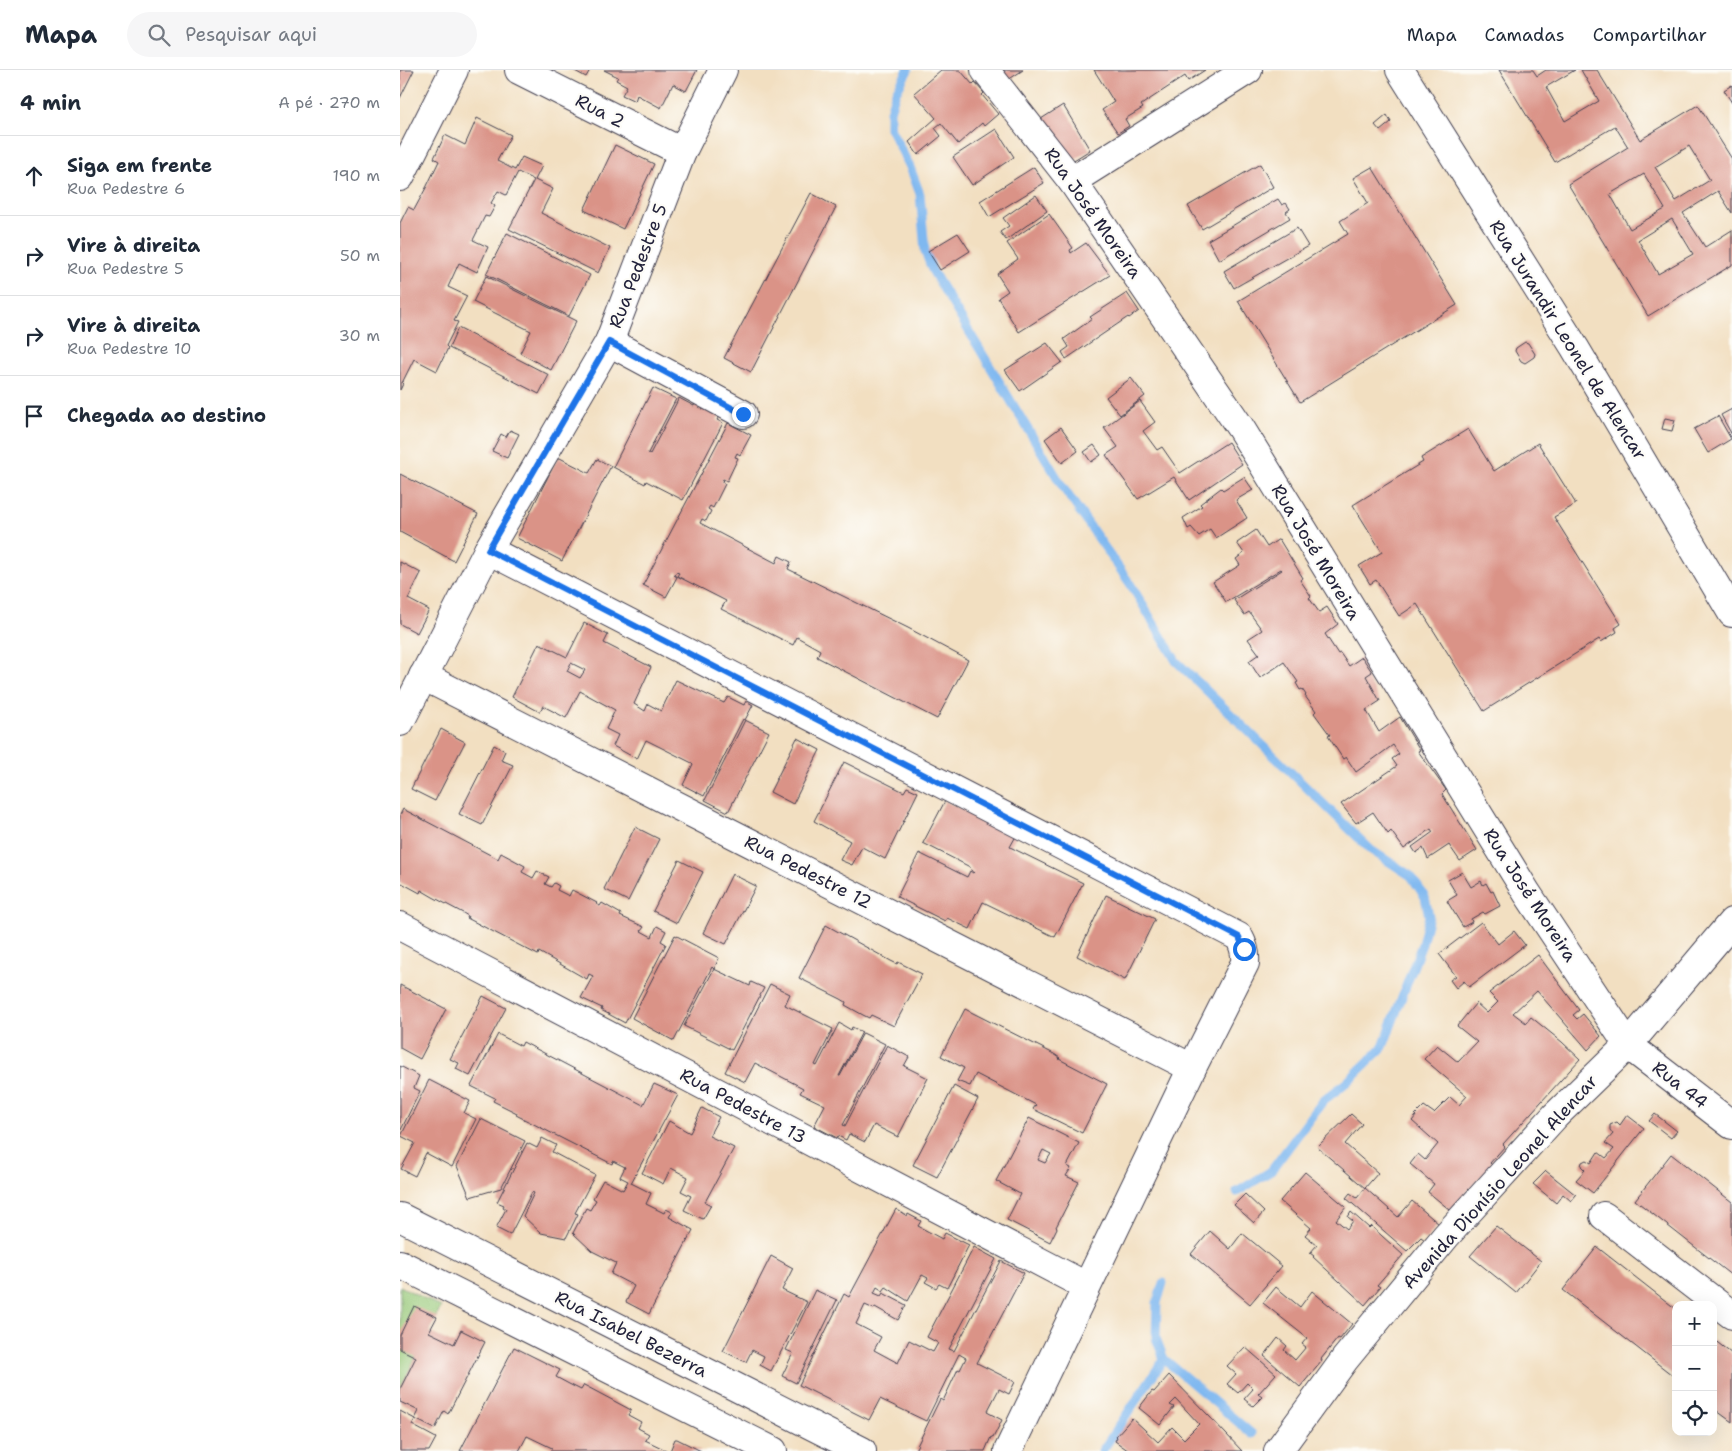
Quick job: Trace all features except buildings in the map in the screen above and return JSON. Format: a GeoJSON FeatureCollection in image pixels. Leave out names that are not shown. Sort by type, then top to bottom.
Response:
{"type":"FeatureCollection","features":[{"type":"Feature","properties":{"kind":"street"},"geometry":{"type":"LineString","coordinates":[[400,177],[454,70]]}},
{"type":"Feature","properties":{"kind":"street","name":"Rua 2"},"geometry":{"type":"LineString","coordinates":[[519,70],[682,152]]}},
{"type":"Feature","properties":{"kind":"street","name":"Rua Pedestre 5"},"geometry":{"type":"LineString","coordinates":[[400,722],[488,550],[609,342],[682,152],[723,70]]}},
{"type":"Feature","properties":{"kind":"street","name":"Rua José Moreira"},"geometry":{"type":"LineString","coordinates":[[985,70],[1072,181],[1240,427],[1527,893],[1628,1045]]}},
{"type":"Feature","properties":{"kind":"street"},"geometry":{"type":"LineString","coordinates":[[1072,181],[1248,70]]}},
{"type":"Feature","properties":{"kind":"street","name":"Rua Jurandir Leonel de Alencar"},"geometry":{"type":"LineString","coordinates":[[1400,70],[1575,348],[1732,613]]}},
{"type":"Feature","properties":{"kind":"street"},"geometry":{"type":"LineString","coordinates":[[609,342],[743,414]]}},
{"type":"Feature","properties":{"kind":"street"},"geometry":{"type":"LineString","coordinates":[[488,550],[1239,937],[1246,956],[1245,963],[1086,1286],[1008,1451]]}},
{"type":"Feature","properties":{"kind":"street","name":"Rua Pedestre 12"},"geometry":{"type":"LineString","coordinates":[[423,676],[1192,1068]]}},
{"type":"Feature","properties":{"kind":"street","name":"Avenida Dionísio Leonel Alencar"},"geometry":{"type":"LineString","coordinates":[[1278,1451],[1346,1359],[1446,1236],[1556,1116],[1628,1045],[1732,922]]}},
{"type":"Feature","properties":{"kind":"street","name":"Rua Pedestre 13"},"geometry":{"type":"LineString","coordinates":[[400,926],[1086,1286]]}},
{"type":"Feature","properties":{"kind":"street","name":"Rua 44"},"geometry":{"type":"LineString","coordinates":[[1628,1045],[1732,1125]]}},
{"type":"Feature","properties":{"kind":"street"},"geometry":{"type":"LineString","coordinates":[[1604,1216],[1732,1315]]}},
{"type":"Feature","properties":{"kind":"street","name":"Rua Isabel Bezerra"},"geometry":{"type":"LineString","coordinates":[[400,1217],[862,1451]]}},
{"type":"Feature","properties":{"kind":"street"},"geometry":{"type":"LineString","coordinates":[[400,1264],[773,1451]]}},
{"type":"Feature","properties":{"kind":"green space"},"geometry":{"type":"Polygon","coordinates":[[[400,1286],[441,1307],[400,1389],[400,1286]]]}},
{"type":"Feature","properties":{"kind":"waterway"},"geometry":{"type":"LineString","coordinates":[[908,70],[896,92],[890,111],[890,128],[910,167],[920,194],[925,251],[932,270],[1064,489],[1131,585],[1176,661],[1371,850],[1411,876],[1425,897],[1429,916],[1422,944],[1383,1047],[1347,1082],[1323,1101],[1271,1171],[1237,1192]]}},
{"type":"Feature","properties":{"kind":"waterway"},"geometry":{"type":"LineString","coordinates":[[1163,1283],[1157,1303],[1156,1338],[1164,1359],[1252,1434]]}},
{"type":"Feature","properties":{"kind":"waterway"},"geometry":{"type":"LineString","coordinates":[[1102,1451],[1164,1359]]}},
{"type":"Feature","properties":{"kind":"route"},"geometry":{"type":"LineString","coordinates":[[743,414],[609,342],[488,550],[1239,937],[1244,949]]}}]}
